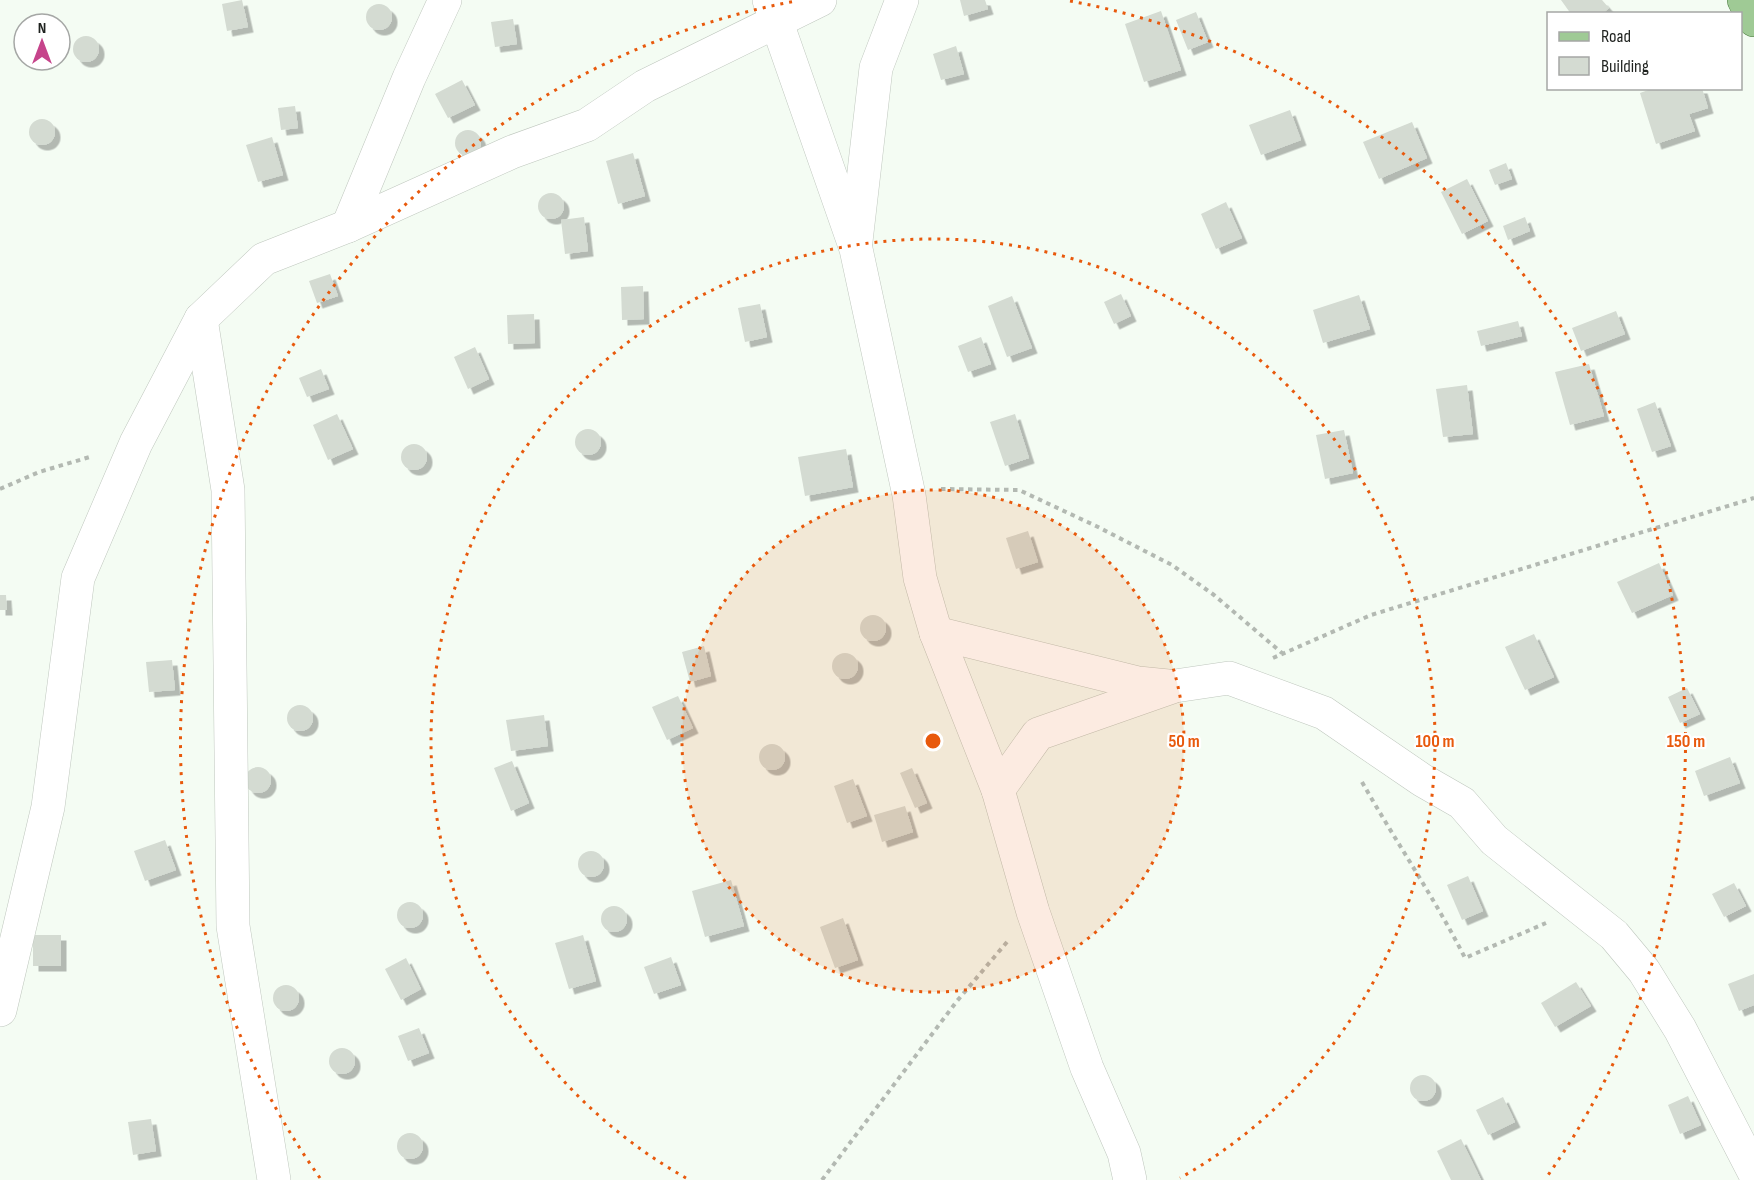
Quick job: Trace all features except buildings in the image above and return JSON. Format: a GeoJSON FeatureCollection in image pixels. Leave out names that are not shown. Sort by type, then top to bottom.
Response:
{"type":"FeatureCollection","features":[{"type":"Feature","properties":{"kind":"main road"},"geometry":{"type":"LineString","coordinates":[[1744,0],[1754,20]]}},
{"type":"Feature","properties":{"kind":"street"},"geometry":{"type":"LineString","coordinates":[[348,226],[409,78],[445,0]]}},
{"type":"Feature","properties":{"kind":"street"},"geometry":{"type":"LineString","coordinates":[[0,1010],[48,807],[78,578],[136,443],[201,319],[264,259],[348,226],[512,152],[587,125],[645,86],[773,11],[820,0]]}},
{"type":"Feature","properties":{"kind":"street"},"geometry":{"type":"LineString","coordinates":[[855,249],[876,68],[902,0]]}},
{"type":"Feature","properties":{"kind":"street"},"geometry":{"type":"LineString","coordinates":[[773,11],[855,249],[909,495],[920,578],[936,633],[998,790],[1033,912],[1087,1068],[1124,1154],[1130,1180]]}},
{"type":"Feature","properties":{"kind":"street"},"geometry":{"type":"LineString","coordinates":[[201,319],[228,490],[233,926],[274,1180]]}},
{"type":"Feature","properties":{"kind":"street"},"geometry":{"type":"LineString","coordinates":[[936,633],[1138,683],[1175,686]]}},
{"type":"Feature","properties":{"kind":"street"},"geometry":{"type":"LineString","coordinates":[[998,790],[1038,734],[1175,686],[1228,678],[1324,714],[1377,747],[1422,780],[1462,803],[1494,840],[1614,935],[1644,971],[1680,1029],[1754,1172]]}},
{"type":"Feature","properties":{"kind":"path"},"geometry":{"type":"LineString","coordinates":[[0,489],[39,472],[136,443]]}},
{"type":"Feature","properties":{"kind":"path"},"geometry":{"type":"LineString","coordinates":[[909,495],[910,490],[1019,490],[1172,565],[1214,595],[1282,654]]}},
{"type":"Feature","properties":{"kind":"path"},"geometry":{"type":"LineString","coordinates":[[1228,678],[1371,615],[1754,498]]}},
{"type":"Feature","properties":{"kind":"path"},"geometry":{"type":"LineString","coordinates":[[1357,772],[1390,831],[1437,902],[1465,958],[1581,907]]}},
{"type":"Feature","properties":{"kind":"path"},"geometry":{"type":"LineString","coordinates":[[822,1180],[957,1001],[1033,912]]}}]}
